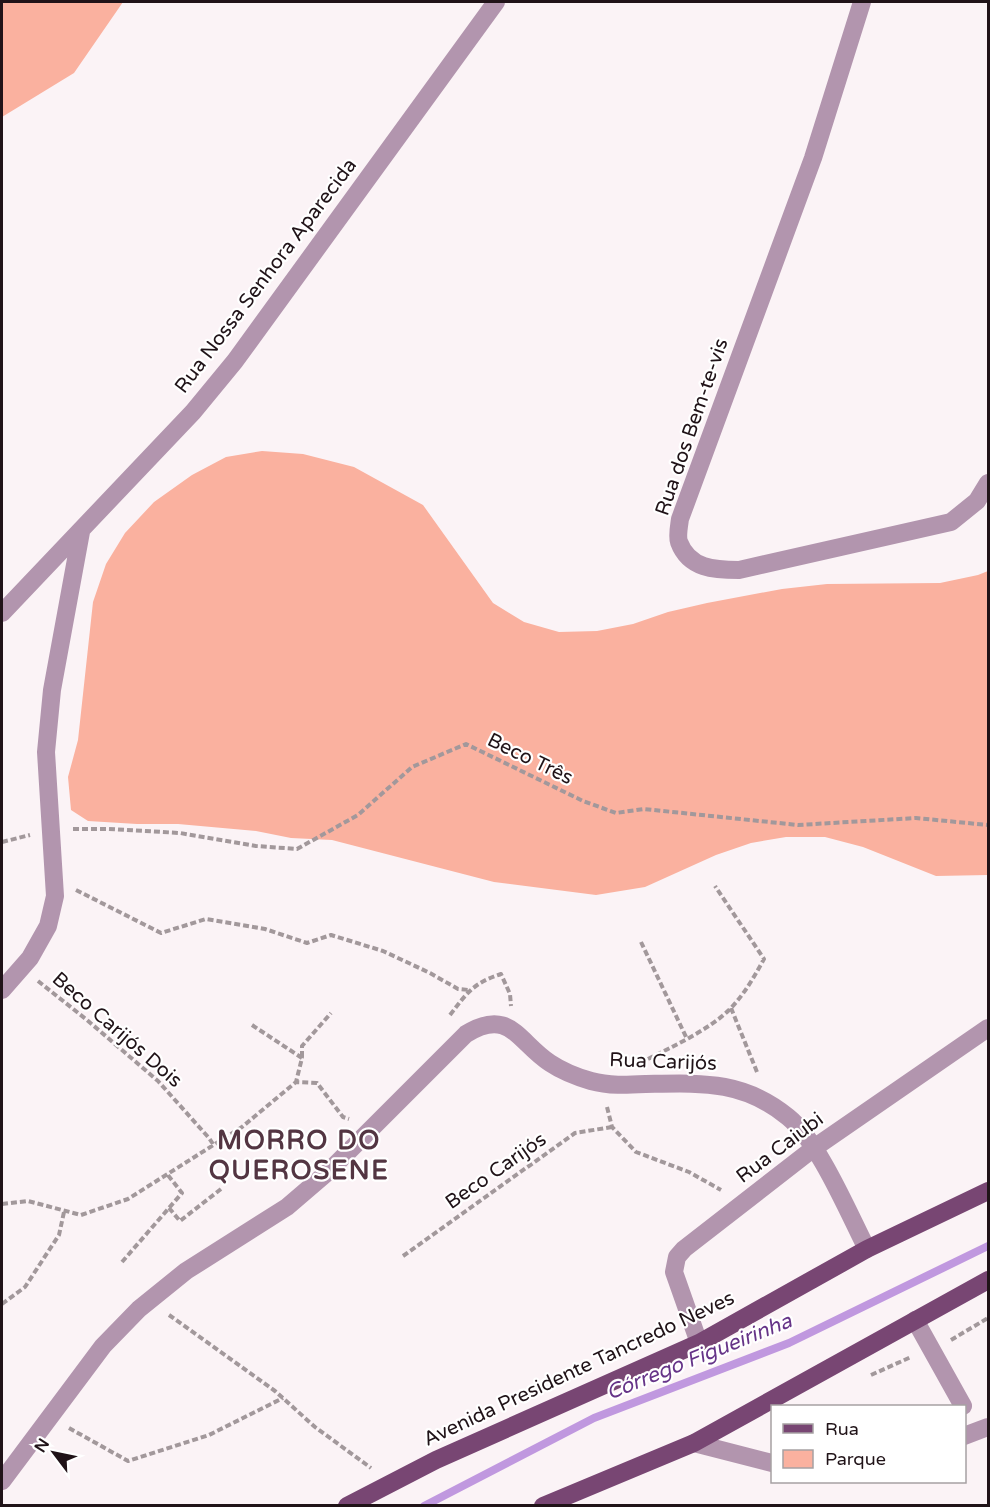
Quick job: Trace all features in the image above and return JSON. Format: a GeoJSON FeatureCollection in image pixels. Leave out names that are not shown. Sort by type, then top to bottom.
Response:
{"type":"FeatureCollection","features":[{"type":"Feature","properties":{"kind":"main road","name":"Avenida Presidente Tancredo Neves"},"geometry":{"type":"LineString","coordinates":[[347,1506],[436,1460],[699,1343],[867,1249],[988,1191]]}},
{"type":"Feature","properties":{"kind":"main road"},"geometry":{"type":"LineString","coordinates":[[543,1506],[694,1443],[988,1280]]}},
{"type":"Feature","properties":{"kind":"street","name":"Rua Nossa Senhora Aparecida"},"geometry":{"type":"LineString","coordinates":[[2,613],[193,412],[235,361],[496,2]]}},
{"type":"Feature","properties":{"kind":"street","name":"Rua dos Bem-te-vis"},"geometry":{"type":"LineString","coordinates":[[862,2],[813,158],[680,519],[679,541],[686,555],[700,566],[716,570],[739,570],[951,522],[977,501],[988,483]]}},
{"type":"Feature","properties":{"kind":"street"},"geometry":{"type":"LineString","coordinates":[[2,990],[30,958],[48,926],[55,896],[46,752],[52,690],[81,532]]}},
{"type":"Feature","properties":{"kind":"street","name":"Rua Carijós"},"geometry":{"type":"LineString","coordinates":[[149,1301],[186,1271],[287,1207],[329,1171],[466,1034],[480,1025],[493,1023],[507,1026],[549,1063],[571,1075],[616,1085],[683,1083],[723,1085],[760,1098],[789,1118],[814,1148],[867,1249]]}},
{"type":"Feature","properties":{"kind":"street","name":"Rua Caiubi"},"geometry":{"type":"LineString","coordinates":[[699,1343],[674,1272],[674,1265],[684,1249],[814,1148],[988,1028]]}},
{"type":"Feature","properties":{"kind":"street"},"geometry":{"type":"LineString","coordinates":[[2,1481],[103,1346],[149,1301]]}},
{"type":"Feature","properties":{"kind":"street"},"geometry":{"type":"LineString","coordinates":[[915,1320],[962,1405]]}},
{"type":"Feature","properties":{"kind":"street"},"geometry":{"type":"LineString","coordinates":[[966,1412],[976,1432]]}},
{"type":"Feature","properties":{"kind":"street"},"geometry":{"type":"LineString","coordinates":[[694,1443],[771,1463]]}},
{"type":"Feature","properties":{"kind":"path","name":"Beco Três"},"geometry":{"type":"LineString","coordinates":[[51,830],[109,829],[180,833],[256,846],[297,849],[358,815],[412,767],[466,744],[583,801],[616,813],[645,809],[798,825],[916,818],[988,825]]}},
{"type":"Feature","properties":{"kind":"path"},"geometry":{"type":"LineString","coordinates":[[54,878],[161,933],[206,919],[266,929],[307,943],[331,935],[383,951],[430,973],[458,990],[469,990]]}},
{"type":"Feature","properties":{"kind":"path"},"geometry":{"type":"LineString","coordinates":[[639,1063],[687,1039],[731,1008],[751,984],[764,959],[715,886]]}},
{"type":"Feature","properties":{"kind":"path"},"geometry":{"type":"LineString","coordinates":[[641,942],[687,1039]]}},
{"type":"Feature","properties":{"kind":"path","name":"Beco Carijós Dois"},"geometry":{"type":"LineString","coordinates":[[21,968],[87,1020],[158,1081],[213,1144]]}},
{"type":"Feature","properties":{"kind":"path"},"geometry":{"type":"LineString","coordinates":[[444,1023],[469,990],[501,974],[510,994],[514,1032]]}},
{"type":"Feature","properties":{"kind":"path"},"geometry":{"type":"LineString","coordinates":[[731,1008],[758,1074],[750,1094]]}},
{"type":"Feature","properties":{"kind":"path"},"geometry":{"type":"LineString","coordinates":[[2,1204],[28,1202],[81,1215],[128,1199],[242,1127],[296,1082],[302,1058],[302,1046],[331,1013]]}},
{"type":"Feature","properties":{"kind":"path"},"geometry":{"type":"LineString","coordinates":[[252,1025],[302,1058]]}},
{"type":"Feature","properties":{"kind":"path"},"geometry":{"type":"LineString","coordinates":[[296,1082],[317,1083],[343,1117],[355,1120]]}},
{"type":"Feature","properties":{"kind":"path"},"geometry":{"type":"LineString","coordinates":[[602,1083],[612,1127],[636,1152],[689,1172],[722,1190],[735,1210]]}},
{"type":"Feature","properties":{"kind":"path","name":"Beco Carijós"},"geometry":{"type":"LineString","coordinates":[[403,1256],[575,1133],[612,1127]]}},
{"type":"Feature","properties":{"kind":"path"},"geometry":{"type":"LineString","coordinates":[[122,1262],[182,1193],[167,1174]]}},
{"type":"Feature","properties":{"kind":"path"},"geometry":{"type":"LineString","coordinates":[[169,1208],[180,1221],[221,1189]]}},
{"type":"Feature","properties":{"kind":"path"},"geometry":{"type":"LineString","coordinates":[[2,1304],[25,1287],[59,1235],[64,1212]]}},
{"type":"Feature","properties":{"kind":"path"},"geometry":{"type":"LineString","coordinates":[[149,1301],[249,1372],[315,1427],[391,1483]]}},
{"type":"Feature","properties":{"kind":"path"},"geometry":{"type":"LineString","coordinates":[[869,1375],[946,1343],[988,1318]]}},
{"type":"Feature","properties":{"kind":"path"},"geometry":{"type":"LineString","coordinates":[[50,1417],[128,1461],[208,1435],[283,1398]]}},
{"type":"Feature","properties":{"kind":"green space"},"geometry":{"type":"Polygon","coordinates":[[[2,2],[123,2],[74,73],[2,117],[2,2]]]}},
{"type":"Feature","properties":{"kind":"green space"},"geometry":{"type":"Polygon","coordinates":[[[262,451],[303,454],[354,467],[423,505],[493,603],[524,622],[559,632],[597,631],[633,624],[668,612],[707,603],[782,589],[827,584],[940,583],[988,571],[988,875],[936,876],[863,847],[825,837],[786,837],[751,843],[716,855],[645,887],[596,895],[494,882],[332,840],[291,838],[256,831],[178,824],[88,821],[71,810],[68,777],[78,740],[93,602],[106,564],[125,533],[154,502],[192,475],[226,457],[262,451]]]}},
{"type":"Feature","properties":{"kind":"waterway","name":"Córrego Figueirinha"},"geometry":{"type":"LineString","coordinates":[[424,1506],[594,1418],[789,1343],[988,1246]]}},
{"type":"Feature","properties":{"kind":"district","name":"MORRO DO QUEROSENE"},"geometry":{"type":"Point","coordinates":[299,1155]}}]}
